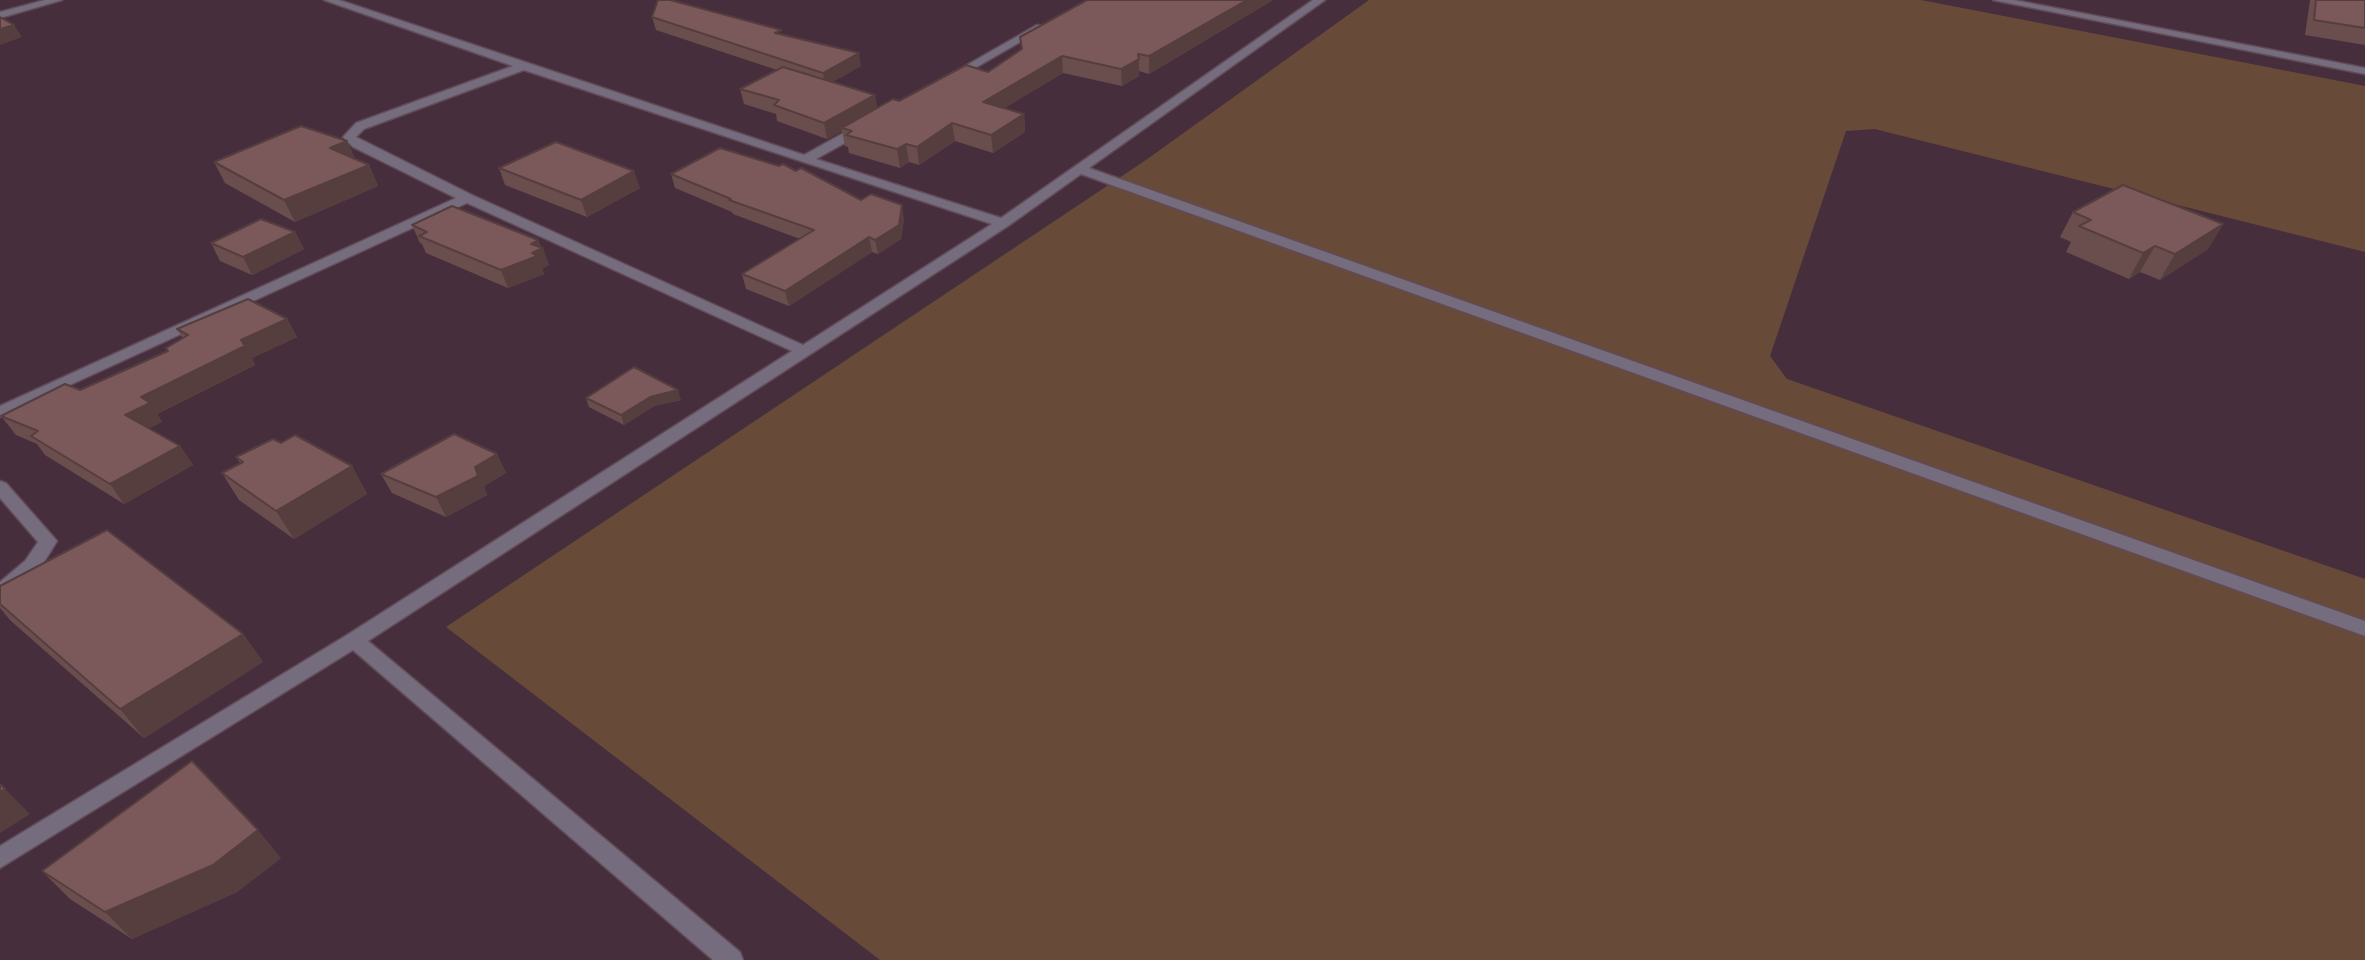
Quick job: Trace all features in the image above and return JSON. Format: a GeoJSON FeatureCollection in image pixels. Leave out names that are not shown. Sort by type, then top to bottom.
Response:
{"type":"FeatureCollection","features":[{"type":"Feature","properties":{"kind":"street"},"geometry":{"type":"LineString","coordinates":[[0,15],[57,0]]}},
{"type":"Feature","properties":{"kind":"street"},"geometry":{"type":"LineString","coordinates":[[329,0],[1003,223]]}},
{"type":"Feature","properties":{"kind":"street"},"geometry":{"type":"LineString","coordinates":[[0,858],[354,640],[1003,223],[1320,0]]}},
{"type":"Feature","properties":{"kind":"street"},"geometry":{"type":"LineString","coordinates":[[1998,0],[2365,71]]}},
{"type":"Feature","properties":{"kind":"street"},"geometry":{"type":"LineString","coordinates":[[936,86],[1054,20]]}},
{"type":"Feature","properties":{"kind":"street"},"geometry":{"type":"LineString","coordinates":[[527,65],[360,126],[349,137],[357,144],[467,198],[804,351]]}},
{"type":"Feature","properties":{"kind":"street"},"geometry":{"type":"LineString","coordinates":[[806,159],[877,119]]}},
{"type":"Feature","properties":{"kind":"street"},"geometry":{"type":"LineString","coordinates":[[1080,169],[2365,629]]}},
{"type":"Feature","properties":{"kind":"street"},"geometry":{"type":"LineString","coordinates":[[0,412],[467,198]]}},
{"type":"Feature","properties":{"kind":"street"},"geometry":{"type":"LineString","coordinates":[[0,487],[48,541],[32,566],[0,593]]}},
{"type":"Feature","properties":{"kind":"street"},"geometry":{"type":"LineString","coordinates":[[354,640],[731,960]]}},
{"type":"Feature","properties":{"kind":"shaded area"},"geometry":{"type":"Polygon","coordinates":[[[1369,0],[1921,0],[2365,86],[2365,252],[1875,129],[1846,131],[1770,356],[1787,379],[2365,579],[2365,960],[880,960],[446,627],[1146,160],[1369,0]]]}},
{"type":"Feature","properties":{"kind":"building"},"geometry":{"type":"Polygon","coordinates":[[[658,0],[670,0],[781,30],[775,33],[859,53],[823,73],[652,17],[658,0]]]}},
{"type":"Feature","properties":{"kind":"building"},"geometry":{"type":"Polygon","coordinates":[[[1087,0],[1247,0],[1149,56],[1138,54],[1139,59],[1121,69],[1062,56],[983,102],[1024,114],[991,135],[952,123],[917,147],[906,144],[897,149],[846,135],[852,131],[842,128],[893,99],[899,101],[966,65],[988,72],[1022,49],[1020,37],[1087,0]]]}},
{"type":"Feature","properties":{"kind":"building"},"geometry":{"type":"Polygon","coordinates":[[[2316,0],[2365,0],[2365,28],[2314,20],[2316,0]]]}},
{"type":"Feature","properties":{"kind":"building"},"geometry":{"type":"Polygon","coordinates":[[[0,17],[14,25],[0,29],[0,17]]]}},
{"type":"Feature","properties":{"kind":"building"},"geometry":{"type":"Polygon","coordinates":[[[783,67],[875,95],[824,123],[774,105],[779,100],[740,89],[783,67]]]}},
{"type":"Feature","properties":{"kind":"building"},"geometry":{"type":"Polygon","coordinates":[[[301,126],[347,141],[330,148],[369,165],[284,200],[214,162],[301,126]]]}},
{"type":"Feature","properties":{"kind":"building"},"geometry":{"type":"Polygon","coordinates":[[[556,142],[634,171],[581,200],[499,168],[556,142]]]}},
{"type":"Feature","properties":{"kind":"building"},"geometry":{"type":"Polygon","coordinates":[[[720,148],[779,166],[783,164],[796,171],[801,168],[861,200],[871,194],[902,205],[899,225],[875,240],[869,237],[785,291],[742,274],[814,230],[729,200],[731,199],[671,174],[720,148]]]}},
{"type":"Feature","properties":{"kind":"building"},"geometry":{"type":"Polygon","coordinates":[[[2123,185],[2223,224],[2175,254],[2155,246],[2143,253],[2079,226],[2091,220],[2073,212],[2123,185]]]}},
{"type":"Feature","properties":{"kind":"building"},"geometry":{"type":"Polygon","coordinates":[[[452,206],[538,240],[531,244],[543,248],[532,253],[537,256],[501,270],[419,236],[427,232],[412,225],[452,206]]]}},
{"type":"Feature","properties":{"kind":"building"},"geometry":{"type":"Polygon","coordinates":[[[261,219],[295,232],[243,257],[211,243],[261,219]]]}},
{"type":"Feature","properties":{"kind":"building"},"geometry":{"type":"Polygon","coordinates":[[[248,299],[287,319],[241,340],[245,346],[141,397],[150,403],[125,415],[180,446],[110,484],[31,436],[38,431],[1,416],[65,384],[80,390],[168,351],[166,348],[188,335],[177,329],[248,299]]]}},
{"type":"Feature","properties":{"kind":"building"},"geometry":{"type":"Polygon","coordinates":[[[634,367],[678,390],[650,397],[621,415],[586,398],[634,367]]]}},
{"type":"Feature","properties":{"kind":"building"},"geometry":{"type":"Polygon","coordinates":[[[454,434],[497,454],[475,467],[478,476],[436,497],[381,474],[454,434]]]}},
{"type":"Feature","properties":{"kind":"building"},"geometry":{"type":"Polygon","coordinates":[[[295,435],[352,466],[276,511],[222,473],[243,462],[236,457],[273,439],[281,443],[295,435]]]}},
{"type":"Feature","properties":{"kind":"building"},"geometry":{"type":"Polygon","coordinates":[[[107,530],[243,634],[120,709],[0,604],[0,586],[107,530]]]}},
{"type":"Feature","properties":{"kind":"building"},"geometry":{"type":"Polygon","coordinates":[[[192,761],[258,830],[213,865],[105,912],[42,871],[192,761]]]}}]}
